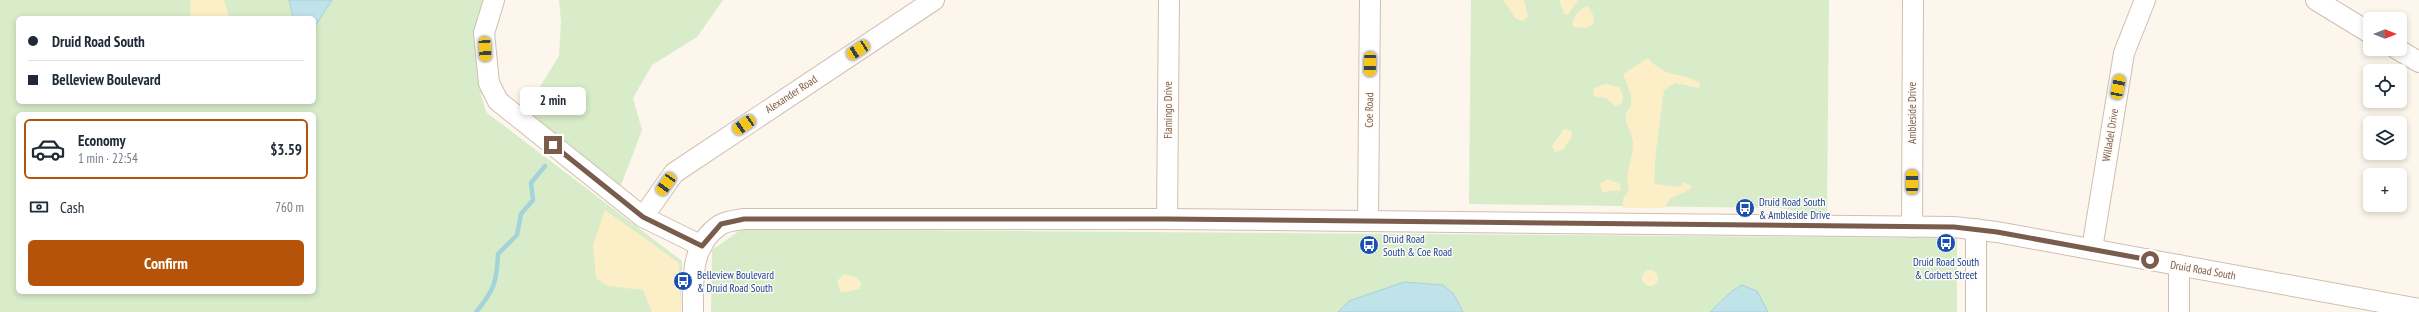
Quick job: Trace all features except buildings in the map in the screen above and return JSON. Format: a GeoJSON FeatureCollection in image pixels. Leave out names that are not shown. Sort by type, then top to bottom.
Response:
{"type":"FeatureCollection","features":[{"type":"Feature","properties":{"kind":"street"},"geometry":{"type":"LineString","coordinates":[[494,0],[484,33],[489,83],[498,101],[643,217],[702,246]]}},
{"type":"Feature","properties":{"kind":"street","name":"Alexander Road"},"geometry":{"type":"LineString","coordinates":[[643,217],[674,173],[934,0]]}},
{"type":"Feature","properties":{"kind":"street","name":"Flamingo Drive"},"geometry":{"type":"LineString","coordinates":[[1167,219],[1169,0]]}},
{"type":"Feature","properties":{"kind":"street","name":"Coe Road"},"geometry":{"type":"LineString","coordinates":[[1368,221],[1370,0]]}},
{"type":"Feature","properties":{"kind":"street","name":"Ambleside Drive"},"geometry":{"type":"LineString","coordinates":[[1912,227],[1913,0]]}},
{"type":"Feature","properties":{"kind":"street","name":"Willadel Drive"},"geometry":{"type":"LineString","coordinates":[[2092,249],[2124,53],[2145,0]]}},
{"type":"Feature","properties":{"kind":"street"},"geometry":{"type":"LineString","coordinates":[[2316,0],[2363,29]]}},
{"type":"Feature","properties":{"kind":"street"},"geometry":{"type":"LineString","coordinates":[[2407,55],[2419,62]]}},
{"type":"Feature","properties":{"kind":"street","name":"Druid Road South"},"geometry":{"type":"LineString","coordinates":[[692,312],[693,271],[696,256],[702,246],[721,224],[744,219],[1167,219],[1976,228],[2179,265],[2378,307],[2419,309]]}},
{"type":"Feature","properties":{"kind":"street"},"geometry":{"type":"LineString","coordinates":[[1976,228],[1976,312]]}},
{"type":"Feature","properties":{"kind":"street"},"geometry":{"type":"LineString","coordinates":[[2179,265],[2179,312]]}},
{"type":"Feature","properties":{"kind":"green space"},"geometry":{"type":"Polygon","coordinates":[[[0,0],[486,0],[496,111],[488,105],[480,91],[486,112],[682,261],[681,312],[0,312],[0,0]]]}},
{"type":"Feature","properties":{"kind":"green space"},"geometry":{"type":"Polygon","coordinates":[[[559,0],[723,0],[697,37],[652,65],[633,98],[642,130],[620,188],[524,112],[559,56],[561,22],[559,0]]]}},
{"type":"Feature","properties":{"kind":"green space"},"geometry":{"type":"Polygon","coordinates":[[[1471,0],[1829,0],[1827,217],[1780,208],[1469,204],[1471,0]]]}},
{"type":"Feature","properties":{"kind":"green space"},"geometry":{"type":"Polygon","coordinates":[[[742,229],[1957,238],[1957,312],[711,312],[712,250],[742,229]]]}},
{"type":"Feature","properties":{"kind":"sand"},"geometry":{"type":"Polygon","coordinates":[[[190,0],[224,0],[229,16],[191,16],[190,0]]]}},
{"type":"Feature","properties":{"kind":"sand"},"geometry":{"type":"Polygon","coordinates":[[[1503,0],[1524,0],[1528,17],[1523,21],[1516,19],[1503,0]]]}},
{"type":"Feature","properties":{"kind":"sand"},"geometry":{"type":"Polygon","coordinates":[[[1559,0],[1578,0],[1568,15],[1564,14],[1559,0]]]}},
{"type":"Feature","properties":{"kind":"sand"},"geometry":{"type":"Polygon","coordinates":[[[1588,6],[1593,15],[1594,24],[1586,28],[1573,27],[1573,21],[1576,14],[1588,6]]]}},
{"type":"Feature","properties":{"kind":"sand"},"geometry":{"type":"Polygon","coordinates":[[[1648,58],[1655,65],[1667,72],[1692,79],[1700,83],[1699,88],[1675,83],[1664,90],[1656,151],[1654,184],[1681,187],[1682,182],[1692,186],[1689,190],[1671,198],[1664,208],[1623,208],[1623,199],[1629,190],[1628,173],[1633,150],[1633,139],[1626,120],[1627,111],[1631,107],[1631,95],[1623,74],[1648,58]]]}},
{"type":"Feature","properties":{"kind":"sand"},"geometry":{"type":"Polygon","coordinates":[[[1605,84],[1619,87],[1623,96],[1622,103],[1615,106],[1606,98],[1593,96],[1594,88],[1605,84]]]}},
{"type":"Feature","properties":{"kind":"sand"},"geometry":{"type":"Polygon","coordinates":[[[1564,129],[1572,131],[1571,138],[1563,150],[1555,152],[1552,146],[1564,129]]]}},
{"type":"Feature","properties":{"kind":"sand"},"geometry":{"type":"Polygon","coordinates":[[[1608,179],[1620,184],[1621,190],[1602,192],[1600,184],[1608,179]]]}},
{"type":"Feature","properties":{"kind":"sand"},"geometry":{"type":"Polygon","coordinates":[[[605,210],[679,263],[681,312],[652,312],[643,290],[608,286],[596,278],[593,245],[605,210]]]}},
{"type":"Feature","properties":{"kind":"sand"},"geometry":{"type":"Polygon","coordinates":[[[1650,270],[1657,275],[1658,278],[1653,285],[1650,286],[1643,281],[1642,278],[1647,271],[1650,270]]]}},
{"type":"Feature","properties":{"kind":"sand"},"geometry":{"type":"Polygon","coordinates":[[[843,275],[851,276],[857,279],[861,283],[860,289],[841,293],[837,281],[843,275]]]}},
{"type":"Feature","properties":{"kind":"water"},"geometry":{"type":"Polygon","coordinates":[[[289,0],[332,0],[316,25],[316,16],[293,16],[289,0]]]}},
{"type":"Feature","properties":{"kind":"water"},"geometry":{"type":"Polygon","coordinates":[[[1404,282],[1443,285],[1453,293],[1463,312],[1338,312],[1349,301],[1404,282]]]}},
{"type":"Feature","properties":{"kind":"water"},"geometry":{"type":"Polygon","coordinates":[[[1742,285],[1757,291],[1768,312],[1710,312],[1732,291],[1742,285]]]}},
{"type":"Feature","properties":{"kind":"waterway"},"geometry":{"type":"LineString","coordinates":[[476,312],[491,292],[497,272],[498,254],[517,235],[521,214],[533,200],[531,183],[545,166]]}},
{"type":"Feature","properties":{"kind":"place","name":"Druid Road South & Ambleside Drive"},"geometry":{"type":"Point","coordinates":[1745,208]}},
{"type":"Feature","properties":{"kind":"place","name":"Druid Road South & Corbett Street"},"geometry":{"type":"Point","coordinates":[1946,243]}},
{"type":"Feature","properties":{"kind":"place","name":"Druid Road South & Coe Road"},"geometry":{"type":"Point","coordinates":[1369,245]}},
{"type":"Feature","properties":{"kind":"place","name":"Belleview Boulevard & Druid Road South"},"geometry":{"type":"Point","coordinates":[683,281]}},
{"type":"Feature","properties":{"kind":"route"},"geometry":{"type":"LineString","coordinates":[[553,145],[643,217],[702,246],[710,234],[721,224],[744,219],[1167,219],[1954,227],[1976,228],[2150,260]]}}]}
